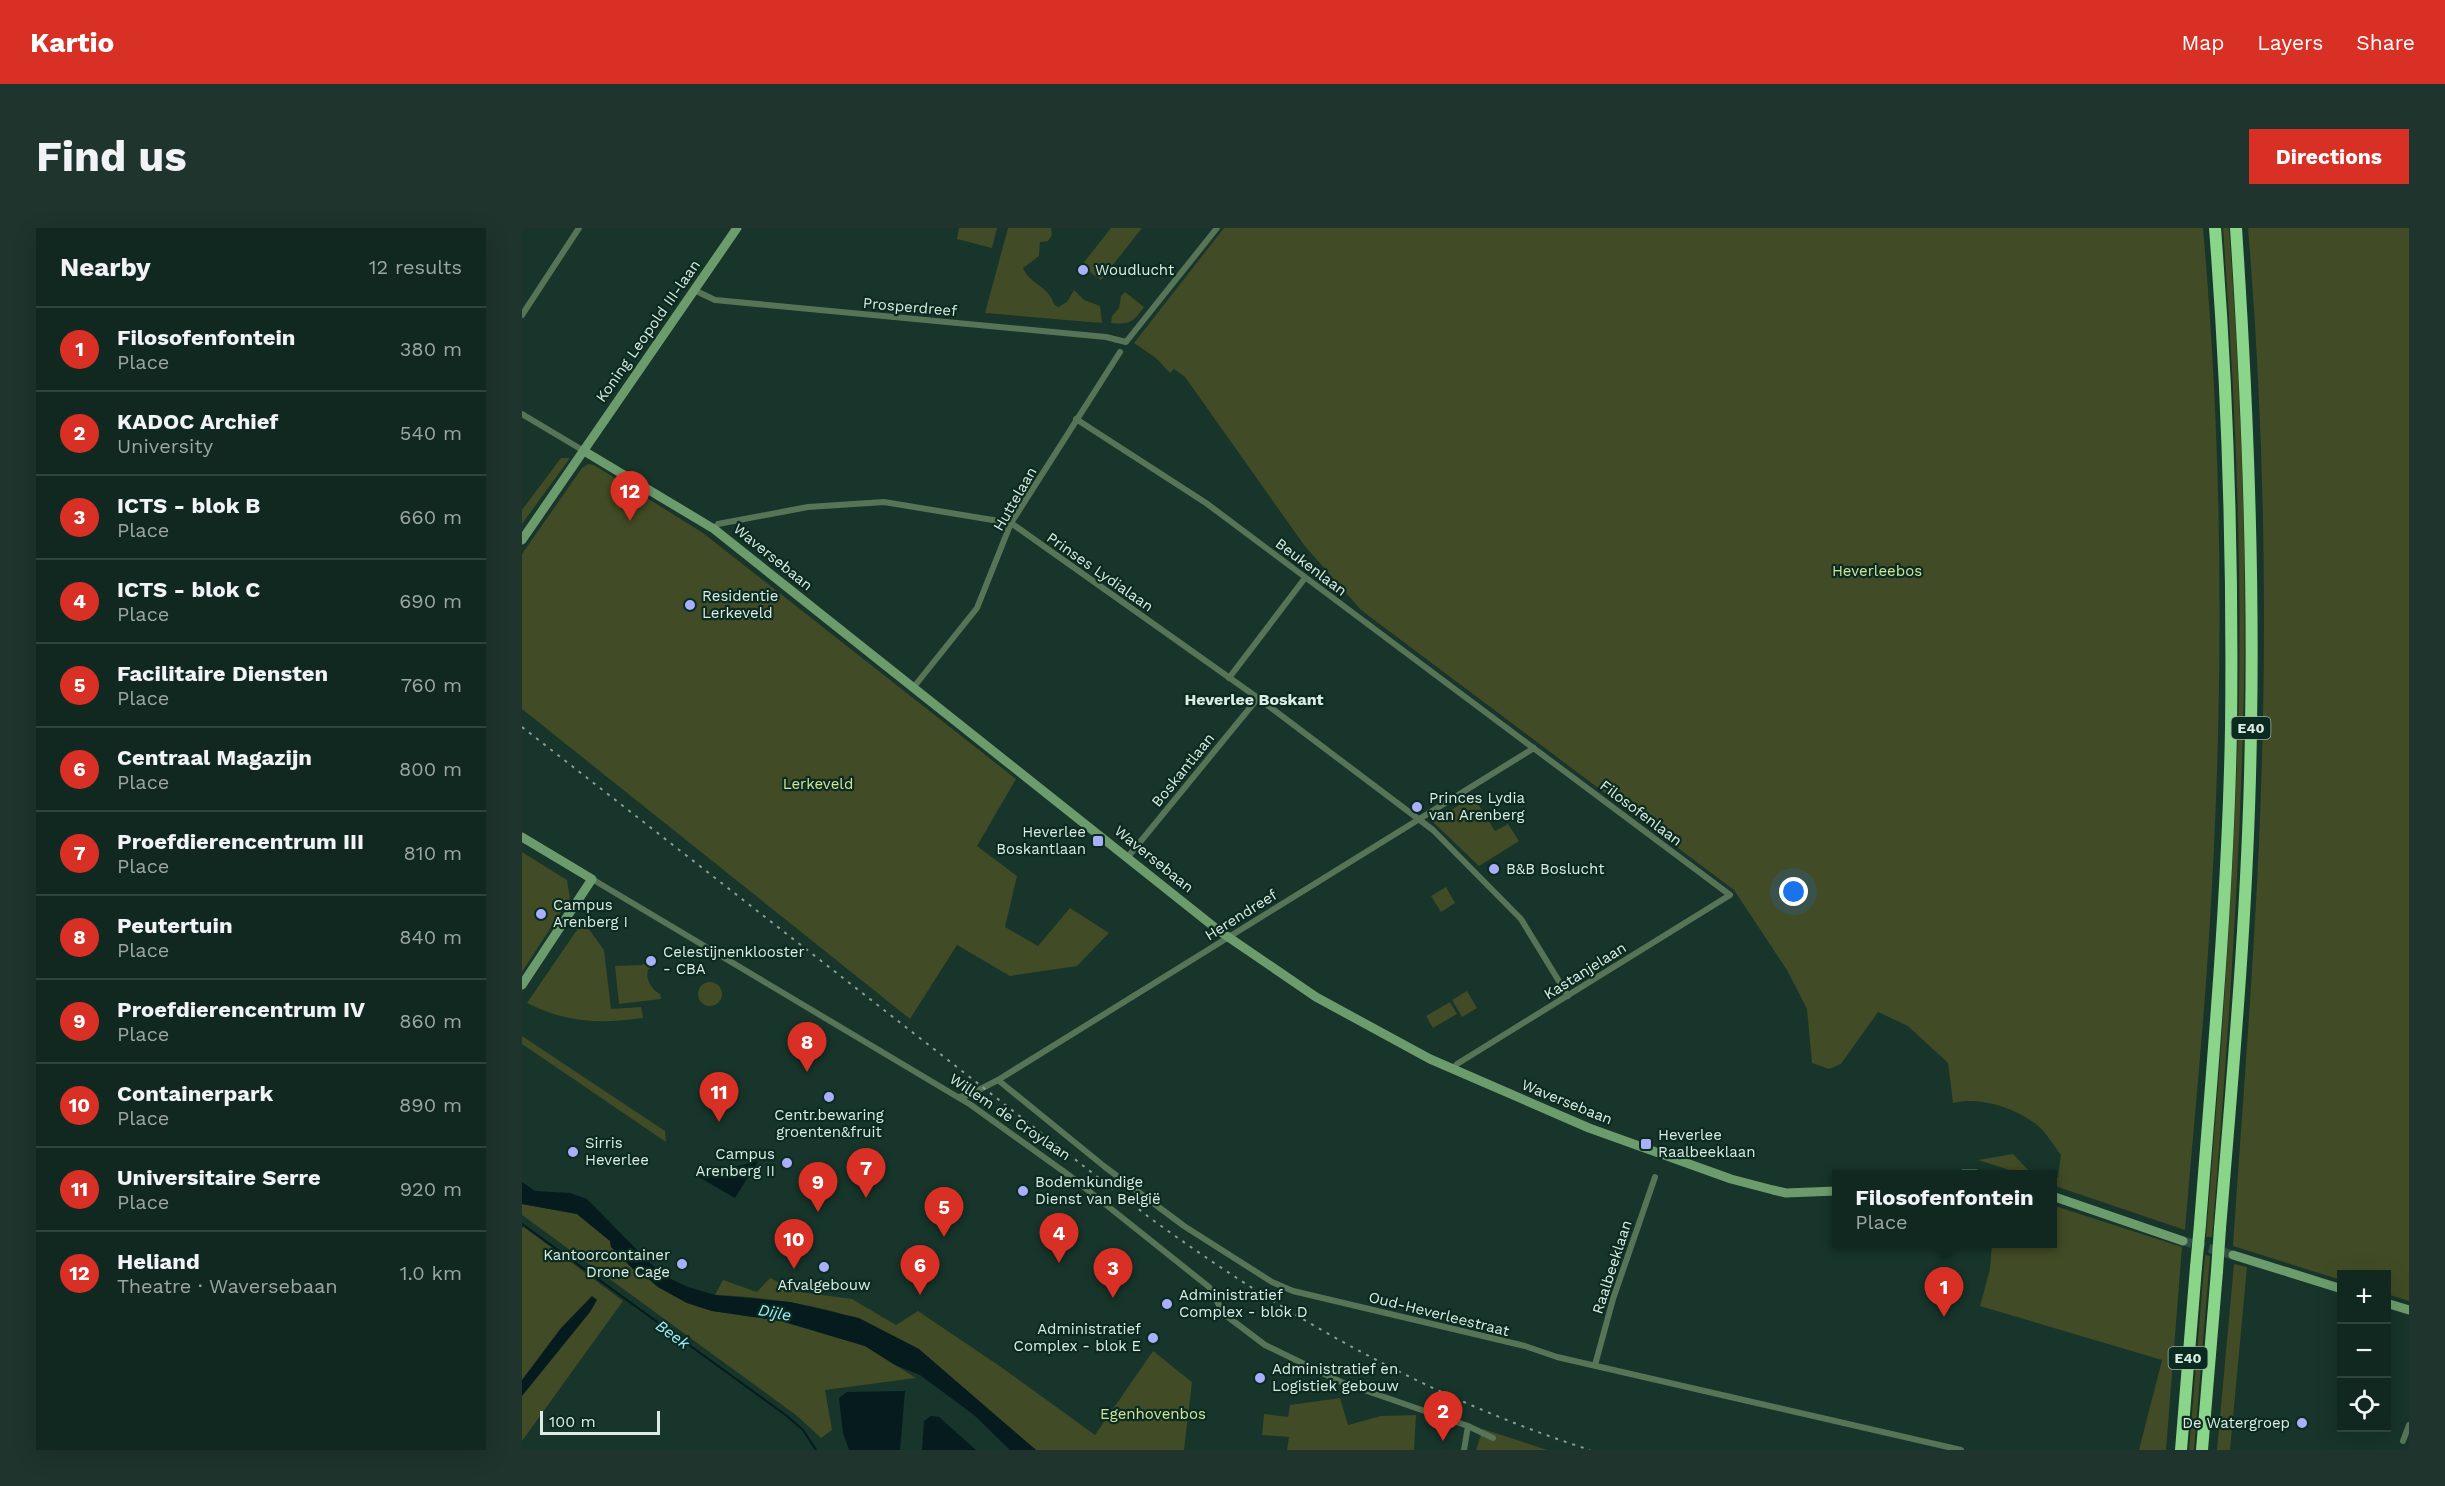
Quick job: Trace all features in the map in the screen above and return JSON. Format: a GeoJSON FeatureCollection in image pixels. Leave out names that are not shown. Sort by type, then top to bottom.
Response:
{"type":"FeatureCollection","features":[{"type":"Feature","properties":{"kind":"highway","name":"E40"},"geometry":{"type":"LineString","coordinates":[[2181,1450],[2223,921],[2230,729],[2231,529],[2223,332],[2215,228]]}},
{"type":"Feature","properties":{"kind":"highway","name":"E40"},"geometry":{"type":"LineString","coordinates":[[2202,1450],[2243,920],[2252,728],[2252,527],[2236,228]]}},
{"type":"Feature","properties":{"kind":"street"},"geometry":{"type":"LineString","coordinates":[[522,315],[579,228]]}},
{"type":"Feature","properties":{"kind":"street","name":"Koning Leopold III-laan"},"geometry":{"type":"LineString","coordinates":[[522,540],[737,228]]}},
{"type":"Feature","properties":{"kind":"street","name":"Prosperdreef"},"geometry":{"type":"LineString","coordinates":[[694,290],[715,300],[1106,337],[1126,342],[1217,228]]}},
{"type":"Feature","properties":{"kind":"street","name":"Huttelaan"},"geometry":{"type":"LineString","coordinates":[[913,688],[977,608],[1011,523],[1120,352]]}},
{"type":"Feature","properties":{"kind":"street","name":"Waversebaan"},"geometry":{"type":"LineString","coordinates":[[522,414],[714,529],[1227,938],[1329,1005],[1380,1034],[1454,1070],[1589,1128],[1731,1179],[1786,1193],[1832,1191]]}},
{"type":"Feature","properties":{"kind":"street","name":"Beukenlaan"},"geometry":{"type":"LineString","coordinates":[[1076,419],[1180,485],[1527,743]]}},
{"type":"Feature","properties":{"kind":"street","name":"Prinses Lydialaan"},"geometry":{"type":"LineString","coordinates":[[714,529],[718,524],[808,507],[884,502],[1011,523],[1258,698],[1448,843],[1521,919],[1568,996]]}},
{"type":"Feature","properties":{"kind":"street"},"geometry":{"type":"LineString","coordinates":[[1229,678],[1305,578]]}},
{"type":"Feature","properties":{"kind":"street","name":"Boskantlaan"},"geometry":{"type":"LineString","coordinates":[[1127,858],[1258,698]]}},
{"type":"Feature","properties":{"kind":"street","name":"Filosofenlaan"},"geometry":{"type":"LineString","coordinates":[[1527,743],[1730,895]]}},
{"type":"Feature","properties":{"kind":"street","name":"Herendreef"},"geometry":{"type":"LineString","coordinates":[[958,1097],[969,1095],[998,1080],[1536,750]]}},
{"type":"Feature","properties":{"kind":"street","name":"Willem de Croylaan"},"geometry":{"type":"LineString","coordinates":[[522,837],[958,1097],[1070,1176],[1209,1287],[1224,1314],[1265,1345],[1341,1382],[1468,1426],[1493,1438]]}},
{"type":"Feature","properties":{"kind":"street"},"geometry":{"type":"LineString","coordinates":[[522,985],[592,879]]}},
{"type":"Feature","properties":{"kind":"street","name":"Kastanjelaan"},"geometry":{"type":"LineString","coordinates":[[1454,1070],[1457,1064],[1730,895]]}},
{"type":"Feature","properties":{"kind":"street","name":"Oud-Heverleestraat"},"geometry":{"type":"LineString","coordinates":[[998,1080],[1106,1167],[1186,1227],[1272,1282],[1293,1291],[1595,1365],[1961,1450]]}},
{"type":"Feature","properties":{"kind":"street","name":"Raalbeeklaan"},"geometry":{"type":"LineString","coordinates":[[1595,1365],[1613,1299],[1655,1177]]}},
{"type":"Feature","properties":{"kind":"street"},"geometry":{"type":"LineString","coordinates":[[2057,1198],[2134,1223],[2159,1227],[2183,1239]]}},
{"type":"Feature","properties":{"kind":"street"},"geometry":{"type":"LineString","coordinates":[[2233,1255],[2337,1287]]}},
{"type":"Feature","properties":{"kind":"street"},"geometry":{"type":"LineString","coordinates":[[2391,1305],[2409,1310]]}},
{"type":"Feature","properties":{"kind":"street"},"geometry":{"type":"LineString","coordinates":[[2403,1441],[2409,1425]]}},
{"type":"Feature","properties":{"kind":"street"},"geometry":{"type":"LineString","coordinates":[[1464,1450],[1468,1426]]}},
{"type":"Feature","properties":{"kind":"green space"},"geometry":{"type":"Polygon","coordinates":[[[959,228],[997,228],[992,248],[957,239],[959,228]]]}},
{"type":"Feature","properties":{"kind":"green space"},"geometry":{"type":"Polygon","coordinates":[[[1008,228],[1051,228],[1052,235],[1048,241],[1040,242],[1039,256],[1023,268],[1029,277],[1047,292],[1058,307],[1067,302],[1074,290],[1084,300],[1100,306],[1102,323],[985,313],[1008,228]]]}},
{"type":"Feature","properties":{"kind":"green space"},"geometry":{"type":"Polygon","coordinates":[[[1111,228],[1142,228],[1101,280],[1081,266],[1111,228]]]}},
{"type":"Feature","properties":{"kind":"green space","name":"Heverleebos"},"geometry":{"type":"Polygon","coordinates":[[[1224,228],[2203,228],[2215,405],[2220,583],[2219,672],[2209,938],[2185,1230],[2057,1187],[2061,1155],[2041,1128],[2019,1113],[1997,1105],[1974,1101],[1953,1103],[1948,1063],[1908,1026],[1878,1012],[1841,1064],[1829,1069],[1812,1063],[1807,1009],[1787,970],[1734,890],[1361,610],[1304,545],[1185,377],[1174,369],[1170,373],[1156,358],[1134,343],[1224,228]]]}},
{"type":"Feature","properties":{"kind":"green space"},"geometry":{"type":"Polygon","coordinates":[[[2223,228],[2229,228],[2240,416],[2245,605],[2243,730],[2227,1047],[2212,1237],[2206,1237],[2221,1047],[2238,730],[2239,542],[2223,228]]]}},
{"type":"Feature","properties":{"kind":"green space"},"geometry":{"type":"Polygon","coordinates":[[[2248,228],[2409,228],[2409,1301],[2391,1295],[2391,1270],[2337,1270],[2337,1279],[2233,1246],[2251,994],[2262,765],[2263,535],[2254,305],[2248,228]]]}},
{"type":"Feature","properties":{"kind":"green space"},"geometry":{"type":"Polygon","coordinates":[[[1125,292],[1144,307],[1130,321],[1111,323],[1112,316],[1119,308],[1121,296],[1125,292]]]}},
{"type":"Feature","properties":{"kind":"green space"},"geometry":{"type":"Polygon","coordinates":[[[561,458],[570,458],[522,524],[522,510],[561,458]]]}},
{"type":"Feature","properties":{"kind":"green space","name":"Lerkeveld"},"geometry":{"type":"Polygon","coordinates":[[[588,464],[594,465],[703,533],[1016,779],[977,846],[1017,876],[1005,927],[1038,946],[1070,908],[1109,933],[1077,966],[1010,976],[957,945],[910,1019],[522,709],[522,554],[582,468],[588,464]]]}},
{"type":"Feature","properties":{"kind":"green space"},"geometry":{"type":"Polygon","coordinates":[[[1473,796],[1495,831],[1508,824],[1519,841],[1479,866],[1433,822],[1473,796]]]}},
{"type":"Feature","properties":{"kind":"green space","name":"Campus Arenberg I"},"geometry":{"type":"Polygon","coordinates":[[[522,852],[567,880],[570,898],[522,972],[522,852]]]}},
{"type":"Feature","properties":{"kind":"green space"},"geometry":{"type":"Polygon","coordinates":[[[1446,887],[1455,903],[1441,912],[1431,896],[1446,887]]]}},
{"type":"Feature","properties":{"kind":"green space"},"geometry":{"type":"Polygon","coordinates":[[[583,921],[604,950],[611,1009],[641,1007],[643,1018],[613,1021],[584,1020],[556,1015],[527,1003],[583,921]]]}},
{"type":"Feature","properties":{"kind":"green space"},"geometry":{"type":"Polygon","coordinates":[[[653,962],[653,965],[647,973],[648,980],[660,994],[661,999],[619,1004],[615,966],[641,965],[653,962]]]}},
{"type":"Feature","properties":{"kind":"green space"},"geometry":{"type":"Polygon","coordinates":[[[710,982],[719,985],[722,994],[719,1003],[710,1006],[701,1003],[698,994],[701,985],[710,982]]]}},
{"type":"Feature","properties":{"kind":"green space"},"geometry":{"type":"Polygon","coordinates":[[[1467,991],[1477,1008],[1462,1017],[1452,1000],[1467,991]]]}},
{"type":"Feature","properties":{"kind":"green space"},"geometry":{"type":"Polygon","coordinates":[[[1450,1002],[1457,1014],[1433,1028],[1426,1016],[1450,1002]]]}},
{"type":"Feature","properties":{"kind":"green space"},"geometry":{"type":"Polygon","coordinates":[[[522,1036],[665,1131],[666,1142],[522,1044],[522,1036]]]}},
{"type":"Feature","properties":{"kind":"green space"},"geometry":{"type":"Polygon","coordinates":[[[2013,1154],[2028,1170],[2009,1170],[1978,1160],[2013,1154]]]}},
{"type":"Feature","properties":{"kind":"green space"},"geometry":{"type":"Polygon","coordinates":[[[522,1204],[577,1214],[610,1241],[611,1247],[633,1269],[658,1287],[687,1303],[712,1311],[781,1321],[865,1346],[916,1378],[825,1390],[832,1430],[821,1438],[796,1415],[522,1215],[522,1204]]]}},
{"type":"Feature","properties":{"kind":"green space"},"geometry":{"type":"Polygon","coordinates":[[[2057,1207],[2182,1247],[2166,1450],[2139,1450],[2162,1360],[1980,1306],[1990,1269],[1992,1248],[2057,1248],[2057,1207]]]}},
{"type":"Feature","properties":{"kind":"green space"},"geometry":{"type":"Polygon","coordinates":[[[524,1227],[623,1301],[522,1441],[522,1228],[524,1227]]]}},
{"type":"Feature","properties":{"kind":"green space"},"geometry":{"type":"Polygon","coordinates":[[[2205,1255],[2210,1256],[2194,1450],[2189,1450],[2205,1255]]]}},
{"type":"Feature","properties":{"kind":"green space"},"geometry":{"type":"Polygon","coordinates":[[[2234,1264],[2247,1267],[2230,1450],[2217,1450],[2234,1264]]]}},
{"type":"Feature","properties":{"kind":"green space","name":"Egenhovenbos"},"geometry":{"type":"Polygon","coordinates":[[[770,1278],[800,1292],[852,1299],[896,1325],[918,1311],[1095,1435],[1153,1351],[1192,1382],[1184,1450],[1036,1450],[881,1330],[863,1321],[822,1308],[778,1300],[715,1295],[723,1280],[757,1292],[770,1278]]]}},
{"type":"Feature","properties":{"kind":"green space"},"geometry":{"type":"Polygon","coordinates":[[[1340,1398],[1348,1425],[1381,1416],[1416,1415],[1414,1450],[1287,1450],[1289,1437],[1262,1435],[1264,1414],[1288,1417],[1290,1405],[1340,1398]]]}},
{"type":"Feature","properties":{"kind":"green space"},"geometry":{"type":"Polygon","coordinates":[[[1483,1429],[1547,1450],[1476,1450],[1483,1429]]]}},
{"type":"Feature","properties":{"kind":"water"},"geometry":{"type":"Polygon","coordinates":[[[758,1161],[735,1198],[697,1176],[758,1161]]]}},
{"type":"Feature","properties":{"kind":"water","name":"Dijle"},"geometry":{"type":"Polygon","coordinates":[[[522,1182],[535,1191],[570,1193],[587,1199],[651,1264],[671,1279],[688,1287],[715,1295],[790,1302],[859,1318],[919,1349],[1036,1450],[1010,1450],[974,1415],[920,1375],[895,1365],[865,1346],[781,1321],[712,1311],[687,1303],[658,1287],[633,1269],[611,1247],[610,1241],[577,1214],[522,1204],[522,1182]]]}},
{"type":"Feature","properties":{"kind":"water"},"geometry":{"type":"Polygon","coordinates":[[[592,1296],[597,1300],[590,1312],[522,1396],[522,1380],[561,1328],[592,1296]]]}},
{"type":"Feature","properties":{"kind":"water"},"geometry":{"type":"Polygon","coordinates":[[[905,1391],[900,1450],[849,1450],[843,1433],[839,1398],[847,1392],[905,1391]]]}},
{"type":"Feature","properties":{"kind":"water"},"geometry":{"type":"Polygon","coordinates":[[[931,1416],[939,1417],[976,1450],[922,1450],[924,1421],[931,1416]]]}},
{"type":"Feature","properties":{"kind":"waterway","name":"Beek"},"geometry":{"type":"LineString","coordinates":[[522,1224],[787,1416],[803,1430],[816,1450]]}},
{"type":"Feature","properties":{"kind":"tunnel"},"geometry":{"type":"LineString","coordinates":[[2183,1241],[2233,1255]]}},
{"type":"Feature","properties":{"kind":"railway"},"geometry":{"type":"LineString","coordinates":[[522,727],[1150,1218],[1201,1254],[1253,1289],[1307,1321],[1416,1380],[1472,1406],[1590,1450]]}},
{"type":"Feature","properties":{"kind":"place","name":"Woudlucht"},"geometry":{"type":"Point","coordinates":[1083,270]}},
{"type":"Feature","properties":{"kind":"place","name":"Heliand"},"geometry":{"type":"Point","coordinates":[630,521]}},
{"type":"Feature","properties":{"kind":"place","name":"Residentie Lerkeveld"},"geometry":{"type":"Point","coordinates":[690,605]}},
{"type":"Feature","properties":{"kind":"place","name":"Princes Lydia van Arenberg"},"geometry":{"type":"Point","coordinates":[1417,807]}},
{"type":"Feature","properties":{"kind":"place","name":"Heverlee Boskantlaan"},"geometry":{"type":"Point","coordinates":[1098,841]}},
{"type":"Feature","properties":{"kind":"place","name":"B&B Boslucht"},"geometry":{"type":"Point","coordinates":[1494,869]}},
{"type":"Feature","properties":{"kind":"place","name":"Campus Arenberg I"},"geometry":{"type":"Point","coordinates":[541,914]}},
{"type":"Feature","properties":{"kind":"place","name":"Celestijnenklooster - CBA"},"geometry":{"type":"Point","coordinates":[651,961]}},
{"type":"Feature","properties":{"kind":"place","name":"Peutertuin"},"geometry":{"type":"Point","coordinates":[807,1072]}},
{"type":"Feature","properties":{"kind":"place","name":"Centr.bewaring groenten&fruit"},"geometry":{"type":"Point","coordinates":[829,1097]}},
{"type":"Feature","properties":{"kind":"place","name":"Universitaire Serre"},"geometry":{"type":"Point","coordinates":[719,1122]}},
{"type":"Feature","properties":{"kind":"place","name":"Heverlee Raalbeeklaan"},"geometry":{"type":"Point","coordinates":[1646,1144]}},
{"type":"Feature","properties":{"kind":"place","name":"Sirris Heverlee"},"geometry":{"type":"Point","coordinates":[573,1152]}},
{"type":"Feature","properties":{"kind":"place","name":"Campus Arenberg II"},"geometry":{"type":"Point","coordinates":[787,1163]}},
{"type":"Feature","properties":{"kind":"place","name":"Bodemkundige Dienst van België"},"geometry":{"type":"Point","coordinates":[1023,1191]}},
{"type":"Feature","properties":{"kind":"place","name":"Proefdierencentrum III"},"geometry":{"type":"Point","coordinates":[866,1198]}},
{"type":"Feature","properties":{"kind":"place","name":"Proefdierencentrum IV"},"geometry":{"type":"Point","coordinates":[818,1212]}},
{"type":"Feature","properties":{"kind":"place","name":"Facilitaire Diensten"},"geometry":{"type":"Point","coordinates":[944,1237]}},
{"type":"Feature","properties":{"kind":"place","name":"ICTS - blok C"},"geometry":{"type":"Point","coordinates":[1059,1263]}},
{"type":"Feature","properties":{"kind":"place","name":"Kantoorcontainer Drone Cage"},"geometry":{"type":"Point","coordinates":[682,1264]}},
{"type":"Feature","properties":{"kind":"place","name":"Afvalgebouw"},"geometry":{"type":"Point","coordinates":[824,1267]}},
{"type":"Feature","properties":{"kind":"place","name":"Containerpark"},"geometry":{"type":"Point","coordinates":[794,1269]}},
{"type":"Feature","properties":{"kind":"place","name":"Centraal Magazijn"},"geometry":{"type":"Point","coordinates":[920,1295]}},
{"type":"Feature","properties":{"kind":"place","name":"ICTS - blok B"},"geometry":{"type":"Point","coordinates":[1113,1298]}},
{"type":"Feature","properties":{"kind":"place","name":"Administratief Complex - blok D"},"geometry":{"type":"Point","coordinates":[1167,1304]}},
{"type":"Feature","properties":{"kind":"place","name":"Filosofenfontein"},"geometry":{"type":"Point","coordinates":[1944,1317]}},
{"type":"Feature","properties":{"kind":"place","name":"Administratief Complex - blok E"},"geometry":{"type":"Point","coordinates":[1153,1338]}},
{"type":"Feature","properties":{"kind":"place","name":"Administratief en Logistiek gebouw"},"geometry":{"type":"Point","coordinates":[1260,1378]}},
{"type":"Feature","properties":{"kind":"place","name":"De Watergroep"},"geometry":{"type":"Point","coordinates":[2302,1423]}},
{"type":"Feature","properties":{"kind":"place","name":"KADOC Archief"},"geometry":{"type":"Point","coordinates":[1443,1441]}},
{"type":"Feature","properties":{"kind":"district","name":"Heverlee Boskant"},"geometry":{"type":"Point","coordinates":[1254,699]}}]}
